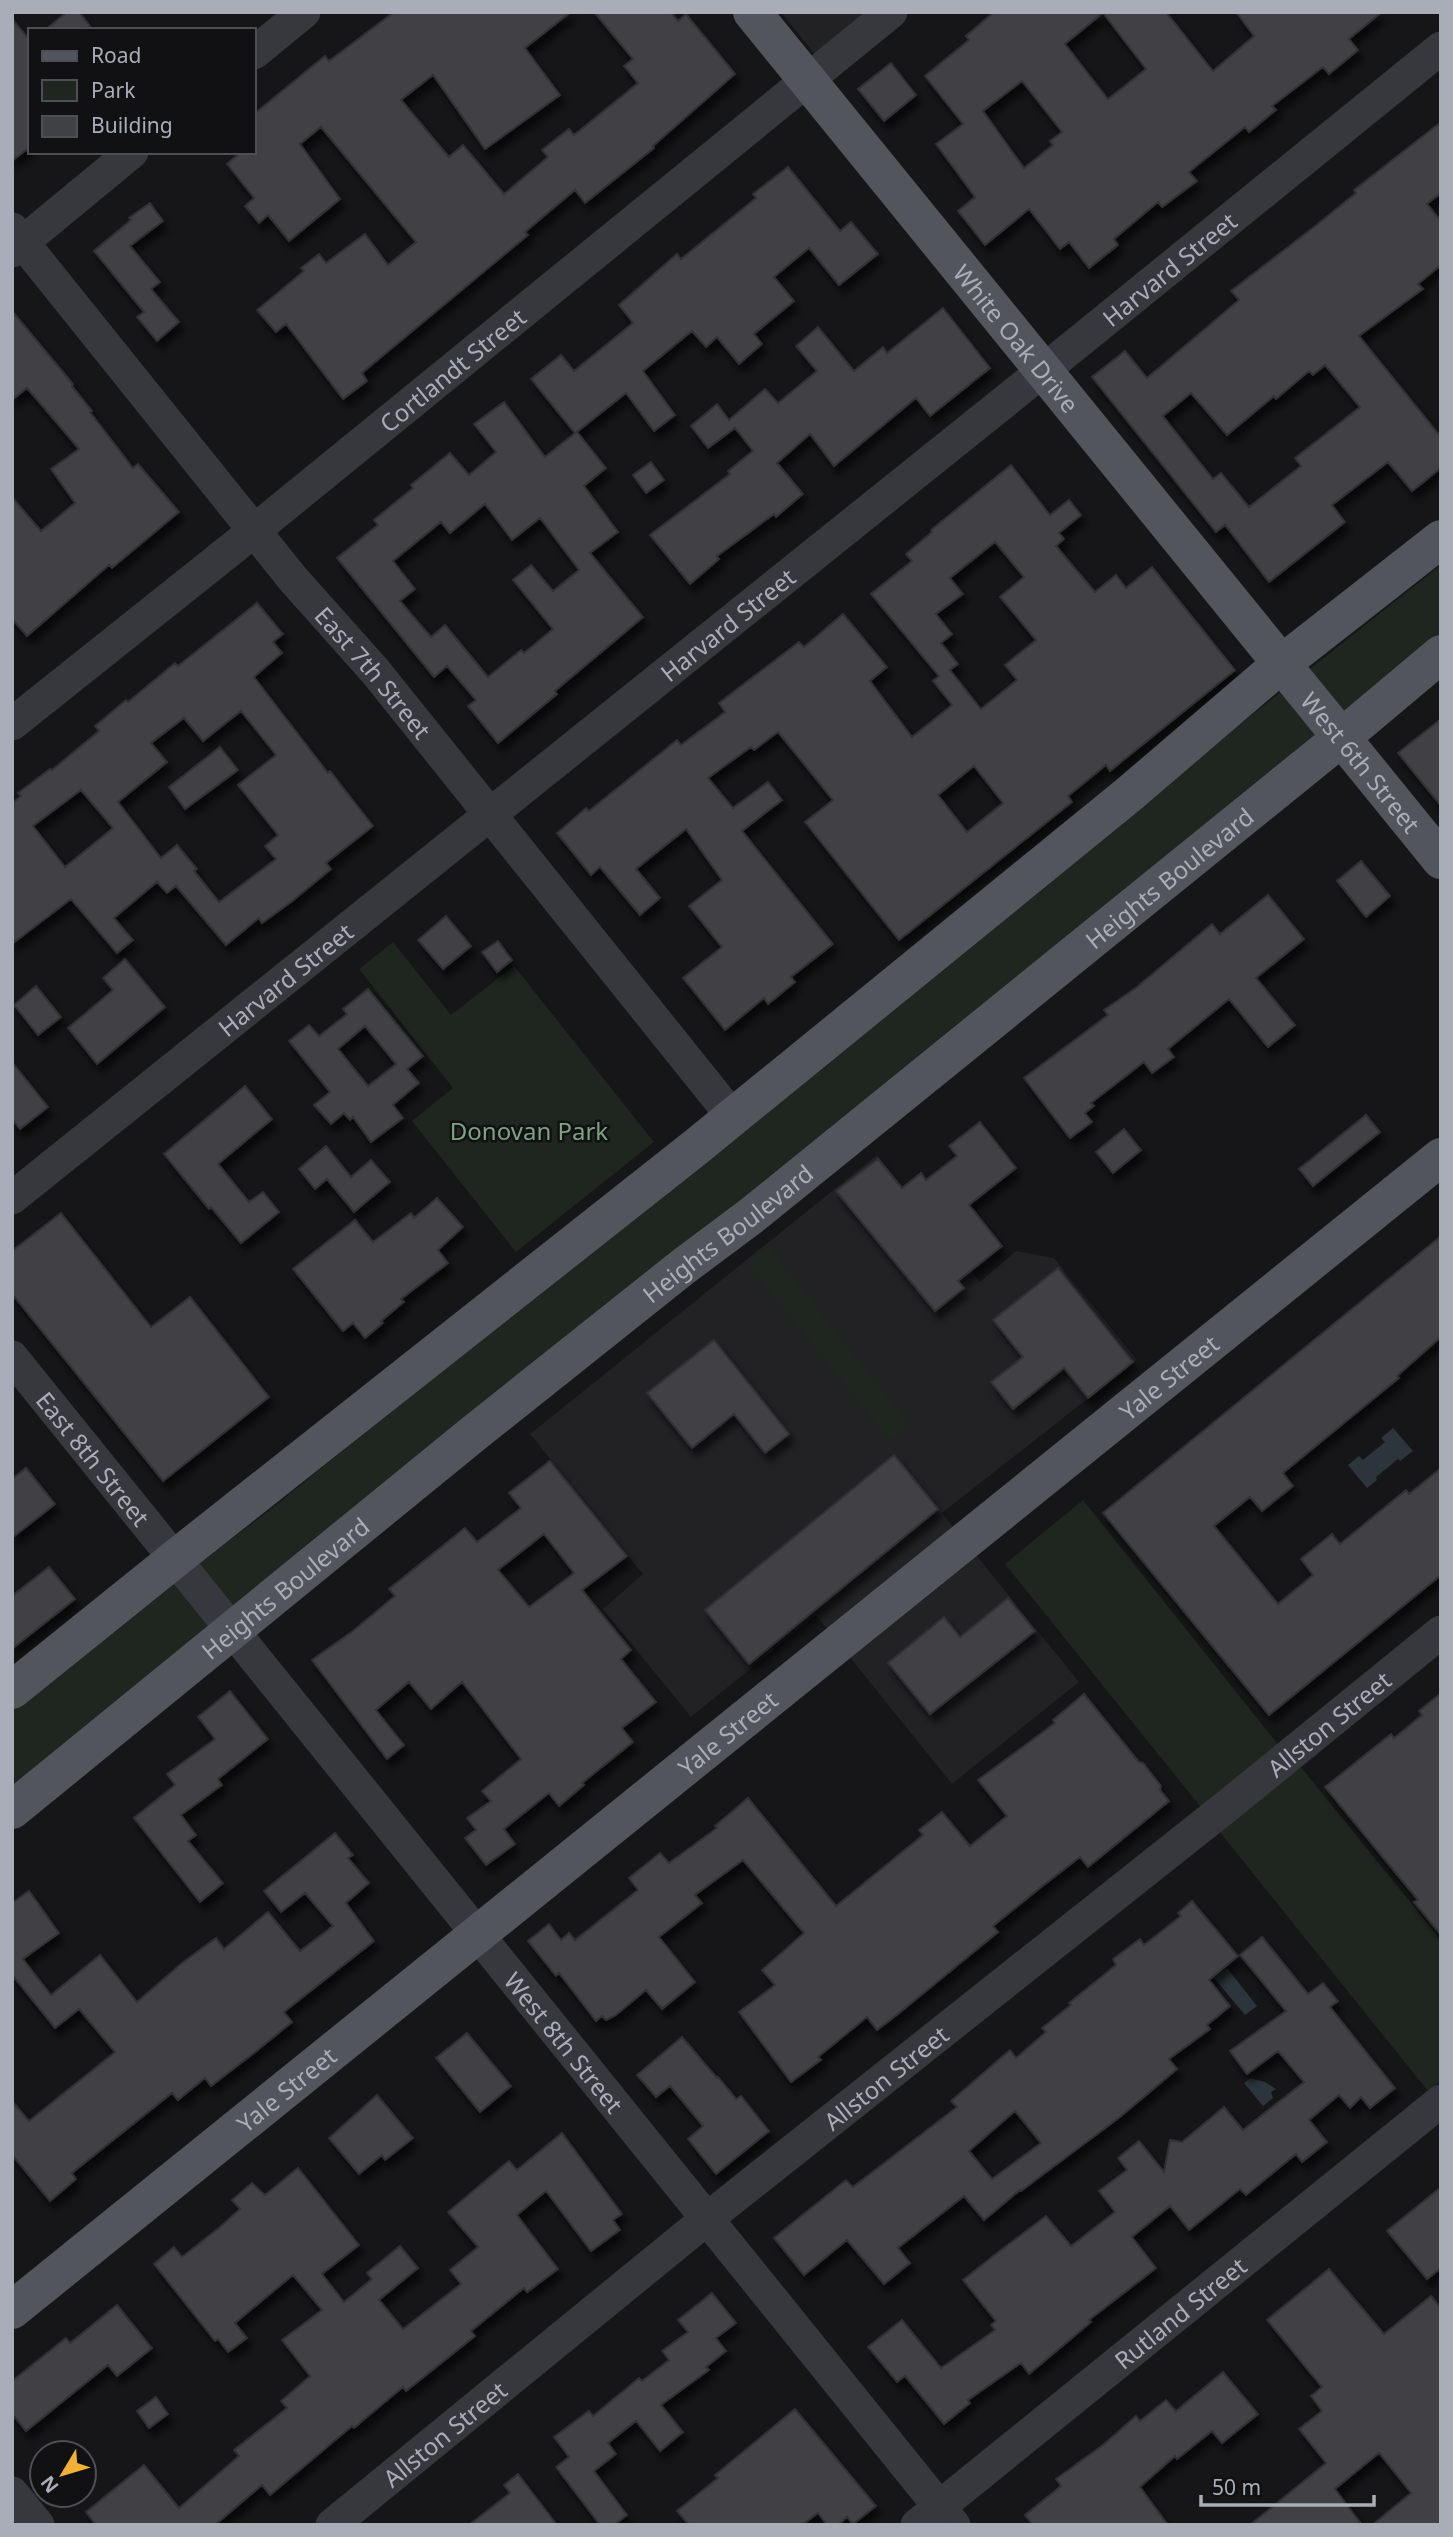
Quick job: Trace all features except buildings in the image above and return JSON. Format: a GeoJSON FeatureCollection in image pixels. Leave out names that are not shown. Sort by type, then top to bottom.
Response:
{"type":"FeatureCollection","features":[{"type":"Feature","properties":{"kind":"main road","name":"White Oak Drive"},"geometry":{"type":"LineString","coordinates":[[752,12],[1280,665]]}},
{"type":"Feature","properties":{"kind":"main road"},"geometry":{"type":"LineString","coordinates":[[12,1690],[732,1116],[1128,795],[1280,665],[1441,539]]}},
{"type":"Feature","properties":{"kind":"main road","name":"Heights Boulevard"},"geometry":{"type":"LineString","coordinates":[[12,1810],[463,1442],[751,1216],[1441,654]]}},
{"type":"Feature","properties":{"kind":"main road","name":"West 6th Street"},"geometry":{"type":"LineString","coordinates":[[1280,665],[1441,860]]}},
{"type":"Feature","properties":{"kind":"main road","name":"Yale Street"},"geometry":{"type":"LineString","coordinates":[[12,2310],[1441,1157]]}},
{"type":"Feature","properties":{"kind":"street"},"geometry":{"type":"LineString","coordinates":[[256,51],[304,12]]}},
{"type":"Feature","properties":{"kind":"street","name":"Cortlandt Street"},"geometry":{"type":"LineString","coordinates":[[12,724],[254,531],[891,12]]}},
{"type":"Feature","properties":{"kind":"street","name":"Harvard Street"},"geometry":{"type":"LineString","coordinates":[[12,1198],[1441,48]]}},
{"type":"Feature","properties":{"kind":"street"},"geometry":{"type":"LineString","coordinates":[[16,241],[129,154]]}},
{"type":"Feature","properties":{"kind":"street","name":"East 7th Street"},"geometry":{"type":"LineString","coordinates":[[16,241],[293,579],[375,671],[732,1116]]}},
{"type":"Feature","properties":{"kind":"street","name":"East 8th Street"},"geometry":{"type":"LineString","coordinates":[[12,1357],[176,1558]]}},
{"type":"Feature","properties":{"kind":"street","name":"West 8th Street"},"geometry":{"type":"LineString","coordinates":[[176,1558],[708,2218],[937,2518]]}},
{"type":"Feature","properties":{"kind":"street","name":"Allston Street"},"geometry":{"type":"LineString","coordinates":[[332,2525],[708,2218],[1441,1632]]}},
{"type":"Feature","properties":{"kind":"street","name":"Rutland Street"},"geometry":{"type":"LineString","coordinates":[[937,2518],[1441,2101]]}},
{"type":"Feature","properties":{"kind":"street"},"geometry":{"type":"LineString","coordinates":[[12,2493],[38,2525]]}},
{"type":"Feature","properties":{"kind":"shaded area"},"geometry":{"type":"Polygon","coordinates":[[[781,12],[881,12],[820,61],[781,12]]]}},
{"type":"Feature","properties":{"kind":"shaded area"},"geometry":{"type":"Polygon","coordinates":[[[877,1155],[980,1282],[1016,1251],[1054,1258],[1137,1360],[942,1513],[1079,1682],[952,1784],[816,1615],[691,1717],[603,1609],[643,1574],[530,1434],[877,1155]]]}},
{"type":"Feature","properties":{"kind":"shaded area"},"geometry":{"type":"Polygon","coordinates":[[[1393,1428],[1413,1451],[1400,1461],[1398,1459],[1367,1488],[1348,1465],[1359,1456],[1363,1460],[1385,1442],[1381,1438],[1393,1428]]]}},
{"type":"Feature","properties":{"kind":"shaded area"},"geometry":{"type":"Polygon","coordinates":[[[1227,1968],[1257,2006],[1245,2015],[1214,1978],[1227,1968]]]}},
{"type":"Feature","properties":{"kind":"shaded area"},"geometry":{"type":"Polygon","coordinates":[[[1251,2078],[1276,2089],[1271,2092],[1273,2098],[1263,2106],[1244,2083],[1251,2078]]]}},
{"type":"Feature","properties":{"kind":"green space"},"geometry":{"type":"Polygon","coordinates":[[[1441,565],[1441,644],[12,1792],[12,1706],[271,1509],[1441,565]]]}},
{"type":"Feature","properties":{"kind":"green space","name":"Donovan Park"},"geometry":{"type":"Polygon","coordinates":[[[393,942],[451,1015],[514,966],[654,1142],[516,1252],[412,1121],[453,1088],[359,969],[393,942]]]}},
{"type":"Feature","properties":{"kind":"green space"},"geometry":{"type":"Polygon","coordinates":[[[768,1246],[910,1425],[890,1441],[747,1263],[768,1246]]]}},
{"type":"Feature","properties":{"kind":"green space"},"geometry":{"type":"Polygon","coordinates":[[[1083,1500],[1280,1747],[1204,1811],[1005,1564],[1083,1500]]]}},
{"type":"Feature","properties":{"kind":"green space"},"geometry":{"type":"Polygon","coordinates":[[[1300,1766],[1441,1940],[1441,2081],[1428,2091],[1219,1831],[1300,1766]]]}}]}
